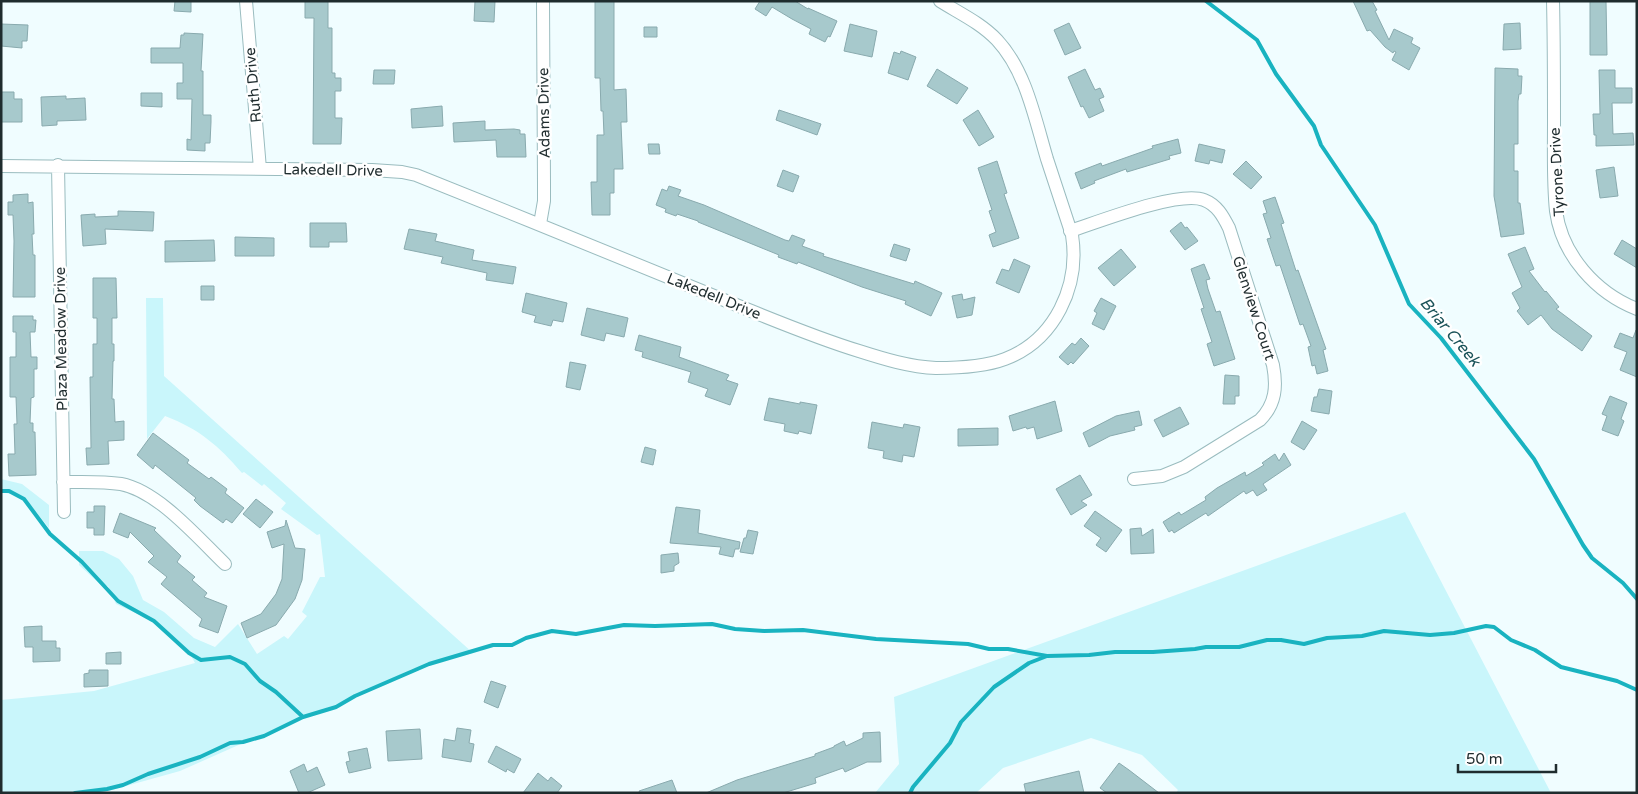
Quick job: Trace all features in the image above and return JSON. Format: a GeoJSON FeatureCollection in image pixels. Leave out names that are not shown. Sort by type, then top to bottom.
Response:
{"type":"FeatureCollection","features":[{"type":"Feature","properties":{"kind":"street","name":"Ruth Drive"},"geometry":{"type":"LineString","coordinates":[[246,1],[260,169]]}},
{"type":"Feature","properties":{"kind":"street","name":"Adams Drive"},"geometry":{"type":"LineString","coordinates":[[540,224],[544,201],[543,1]]}},
{"type":"Feature","properties":{"kind":"street","name":"Lakedell Drive"},"geometry":{"type":"LineString","coordinates":[[1,166],[372,170],[402,172],[416,175],[540,224],[818,338],[887,360],[936,368],[984,364],[1006,359],[1027,348],[1049,328],[1063,306],[1068,292],[1074,248],[1035,119],[1017,70],[996,39],[984,29],[940,1]]}},
{"type":"Feature","properties":{"kind":"street","name":"Tyrone Drive"},"geometry":{"type":"LineString","coordinates":[[1553,1],[1554,178],[1556,212],[1562,233],[1572,254],[1592,281],[1613,298],[1637,309]]}},
{"type":"Feature","properties":{"kind":"street","name":"Plaza Meadow Drive"},"geometry":{"type":"LineString","coordinates":[[58,166],[64,512]]}},
{"type":"Feature","properties":{"kind":"street","name":"Glenview Court"},"geometry":{"type":"LineString","coordinates":[[1070,231],[1172,200],[1196,198],[1209,202],[1219,211],[1228,228],[1273,365],[1274,399],[1260,420],[1184,467],[1162,476],[1134,479]]}},
{"type":"Feature","properties":{"kind":"street"},"geometry":{"type":"LineString","coordinates":[[63,482],[122,484],[141,491],[157,501],[225,564]]}},
{"type":"Feature","properties":{"kind":"shaded area"},"geometry":{"type":"Polygon","coordinates":[[[146,298],[163,298],[164,376],[473,653],[412,669],[353,698],[295,720],[180,771],[101,793],[1,793],[1,700],[94,691],[195,663],[189,652],[157,623],[116,604],[108,586],[101,585],[79,565],[79,551],[103,551],[119,559],[133,576],[143,600],[164,612],[194,638],[215,647],[238,624],[257,654],[284,636],[288,639],[307,616],[302,612],[320,577],[325,577],[320,534],[317,535],[281,509],[286,503],[264,484],[262,486],[244,472],[242,473],[225,454],[198,432],[165,416],[147,439],[146,298]]]}},
{"type":"Feature","properties":{"kind":"shaded area"},"geometry":{"type":"Polygon","coordinates":[[[1,479],[22,484],[49,505],[49,528],[32,507],[16,495],[1,492],[1,479]]]}},
{"type":"Feature","properties":{"kind":"shaded area"},"geometry":{"type":"Polygon","coordinates":[[[1405,512],[1551,793],[1176,793],[1178,790],[1142,755],[1091,738],[1003,768],[976,793],[875,793],[899,764],[894,697],[1405,512]]]}},
{"type":"Feature","properties":{"kind":"building"},"geometry":{"type":"Polygon","coordinates":[[[175,1],[191,1],[191,12],[174,11],[175,1]]]}},
{"type":"Feature","properties":{"kind":"building"},"geometry":{"type":"Polygon","coordinates":[[[305,1],[328,1],[328,28],[332,28],[332,73],[335,73],[335,78],[341,78],[341,91],[335,91],[335,118],[342,118],[341,144],[313,144],[314,18],[305,18],[305,1]]]}},
{"type":"Feature","properties":{"kind":"building"},"geometry":{"type":"Polygon","coordinates":[[[475,1],[495,1],[494,22],[474,21],[475,1]]]}},
{"type":"Feature","properties":{"kind":"building"},"geometry":{"type":"Polygon","coordinates":[[[595,1],[614,1],[614,90],[626,89],[627,122],[621,122],[623,169],[614,169],[614,193],[610,193],[610,215],[592,215],[591,182],[597,182],[597,135],[604,135],[600,78],[595,78],[595,1]]]}},
{"type":"Feature","properties":{"kind":"building"},"geometry":{"type":"Polygon","coordinates":[[[760,1],[795,1],[808,9],[837,21],[830,37],[828,36],[825,42],[809,34],[811,29],[772,7],[766,16],[755,9],[760,1]]]}},
{"type":"Feature","properties":{"kind":"building"},"geometry":{"type":"Polygon","coordinates":[[[1353,1],[1372,1],[1389,40],[1394,29],[1413,38],[1411,43],[1420,48],[1409,70],[1392,60],[1396,52],[1394,51],[1393,53],[1385,47],[1370,30],[1367,31],[1353,1]]]}},
{"type":"Feature","properties":{"kind":"building"},"geometry":{"type":"Polygon","coordinates":[[[1590,1],[1606,1],[1607,55],[1590,55],[1590,1]]]}},
{"type":"Feature","properties":{"kind":"building"},"geometry":{"type":"Polygon","coordinates":[[[1069,23],[1081,48],[1065,55],[1054,30],[1069,23]]]}},
{"type":"Feature","properties":{"kind":"building"},"geometry":{"type":"Polygon","coordinates":[[[1520,23],[1521,49],[1503,50],[1504,24],[1520,23]]]}},
{"type":"Feature","properties":{"kind":"building"},"geometry":{"type":"Polygon","coordinates":[[[1,24],[28,25],[27,41],[22,41],[22,48],[1,46],[1,24]]]}},
{"type":"Feature","properties":{"kind":"building"},"geometry":{"type":"Polygon","coordinates":[[[850,24],[877,31],[872,57],[844,51],[850,24]]]}},
{"type":"Feature","properties":{"kind":"building"},"geometry":{"type":"Polygon","coordinates":[[[644,27],[657,27],[657,37],[644,37],[644,27]]]}},
{"type":"Feature","properties":{"kind":"building"},"geometry":{"type":"Polygon","coordinates":[[[184,33],[203,34],[201,71],[203,71],[203,115],[211,115],[210,143],[205,143],[205,151],[187,150],[187,139],[191,140],[192,99],[177,99],[177,83],[183,83],[183,63],[151,63],[151,48],[180,48],[181,35],[184,35],[184,33]]]}},
{"type":"Feature","properties":{"kind":"building"},"geometry":{"type":"Polygon","coordinates":[[[901,51],[916,57],[908,80],[888,73],[894,52],[900,54],[901,51]]]}},
{"type":"Feature","properties":{"kind":"building"},"geometry":{"type":"Polygon","coordinates":[[[1495,68],[1518,69],[1518,76],[1522,76],[1521,94],[1519,94],[1518,101],[1518,144],[1514,144],[1514,171],[1518,171],[1518,203],[1520,203],[1524,234],[1501,237],[1494,196],[1495,68]]]}},
{"type":"Feature","properties":{"kind":"building"},"geometry":{"type":"Polygon","coordinates":[[[937,69],[968,88],[957,104],[927,86],[937,69]]]}},
{"type":"Feature","properties":{"kind":"building"},"geometry":{"type":"Polygon","coordinates":[[[1085,69],[1095,90],[1100,88],[1104,97],[1099,99],[1104,111],[1089,118],[1083,106],[1081,107],[1068,77],[1085,69]]]}},
{"type":"Feature","properties":{"kind":"building"},"geometry":{"type":"Polygon","coordinates":[[[374,70],[395,70],[394,84],[373,84],[374,70]]]}},
{"type":"Feature","properties":{"kind":"building"},"geometry":{"type":"Polygon","coordinates":[[[1599,70],[1615,70],[1615,88],[1632,88],[1632,103],[1612,103],[1613,134],[1633,133],[1634,145],[1596,146],[1593,114],[1600,114],[1599,70]]]}},
{"type":"Feature","properties":{"kind":"building"},"geometry":{"type":"Polygon","coordinates":[[[1,92],[14,92],[14,99],[22,99],[22,122],[1,122],[1,92]]]}},
{"type":"Feature","properties":{"kind":"building"},"geometry":{"type":"Polygon","coordinates":[[[141,93],[162,93],[162,107],[141,106],[141,93]]]}},
{"type":"Feature","properties":{"kind":"building"},"geometry":{"type":"Polygon","coordinates":[[[66,96],[66,99],[85,98],[86,120],[57,121],[57,125],[42,126],[41,97],[66,96]]]}},
{"type":"Feature","properties":{"kind":"building"},"geometry":{"type":"Polygon","coordinates":[[[442,106],[443,126],[412,128],[411,109],[442,106]]]}},
{"type":"Feature","properties":{"kind":"building"},"geometry":{"type":"Polygon","coordinates":[[[779,110],[821,124],[817,135],[776,120],[779,110]]]}},
{"type":"Feature","properties":{"kind":"building"},"geometry":{"type":"Polygon","coordinates":[[[978,110],[994,137],[979,146],[963,120],[978,110]]]}},
{"type":"Feature","properties":{"kind":"building"},"geometry":{"type":"Polygon","coordinates":[[[485,121],[485,130],[514,129],[520,130],[520,134],[525,134],[526,157],[497,157],[496,140],[454,142],[453,123],[485,121]]]}},
{"type":"Feature","properties":{"kind":"building"},"geometry":{"type":"Polygon","coordinates":[[[1178,139],[1181,153],[1169,156],[1170,159],[1127,172],[1126,169],[1094,181],[1095,183],[1081,189],[1075,173],[1101,163],[1102,166],[1153,148],[1152,146],[1178,139]]]}},
{"type":"Feature","properties":{"kind":"building"},"geometry":{"type":"Polygon","coordinates":[[[648,144],[659,144],[660,154],[649,154],[648,144]]]}},
{"type":"Feature","properties":{"kind":"building"},"geometry":{"type":"Polygon","coordinates":[[[1199,144],[1225,150],[1222,163],[1210,160],[1209,164],[1195,161],[1199,144]]]}},
{"type":"Feature","properties":{"kind":"building"},"geometry":{"type":"Polygon","coordinates":[[[997,161],[1007,193],[1004,194],[1019,238],[993,247],[989,235],[996,232],[989,211],[992,210],[978,168],[997,161]]]}},
{"type":"Feature","properties":{"kind":"building"},"geometry":{"type":"Polygon","coordinates":[[[1246,161],[1262,177],[1251,189],[1233,174],[1246,161]]]}},
{"type":"Feature","properties":{"kind":"building"},"geometry":{"type":"Polygon","coordinates":[[[1614,167],[1618,196],[1600,198],[1596,170],[1614,167]]]}},
{"type":"Feature","properties":{"kind":"building"},"geometry":{"type":"Polygon","coordinates":[[[783,170],[799,176],[793,192],[777,186],[783,170]]]}},
{"type":"Feature","properties":{"kind":"building"},"geometry":{"type":"Polygon","coordinates":[[[669,186],[681,190],[678,196],[704,205],[785,240],[789,241],[792,235],[805,240],[802,246],[824,254],[823,256],[914,284],[915,281],[942,293],[931,316],[905,304],[906,301],[862,287],[798,262],[797,264],[778,257],[779,255],[698,221],[665,212],[666,209],[656,205],[662,189],[667,191],[669,186]]]}},
{"type":"Feature","properties":{"kind":"building"},"geometry":{"type":"Polygon","coordinates":[[[28,194],[28,203],[33,202],[34,234],[32,234],[33,255],[35,255],[35,297],[13,297],[13,215],[8,215],[8,202],[13,202],[13,195],[28,194]]]}},
{"type":"Feature","properties":{"kind":"building"},"geometry":{"type":"Polygon","coordinates":[[[1275,197],[1284,223],[1281,224],[1296,271],[1298,270],[1326,349],[1323,350],[1328,371],[1317,374],[1315,365],[1312,366],[1308,347],[1311,346],[1303,324],[1300,325],[1280,265],[1276,266],[1267,239],[1271,238],[1263,214],[1267,213],[1263,201],[1275,197]]]}},
{"type":"Feature","properties":{"kind":"building"},"geometry":{"type":"Polygon","coordinates":[[[118,211],[154,212],[153,231],[105,229],[106,244],[83,246],[81,215],[95,214],[95,217],[118,216],[118,211]]]}},
{"type":"Feature","properties":{"kind":"building"},"geometry":{"type":"Polygon","coordinates":[[[1181,222],[1198,241],[1185,250],[1170,231],[1181,222]]]}},
{"type":"Feature","properties":{"kind":"building"},"geometry":{"type":"Polygon","coordinates":[[[310,223],[346,223],[347,242],[329,242],[329,247],[310,247],[310,223]]]}},
{"type":"Feature","properties":{"kind":"building"},"geometry":{"type":"Polygon","coordinates":[[[409,229],[437,234],[435,241],[474,250],[472,260],[516,267],[513,284],[486,280],[487,273],[441,263],[443,257],[404,249],[409,229]]]}},
{"type":"Feature","properties":{"kind":"building"},"geometry":{"type":"Polygon","coordinates":[[[235,237],[274,238],[274,256],[235,256],[235,237]]]}},
{"type":"Feature","properties":{"kind":"building"},"geometry":{"type":"Polygon","coordinates":[[[214,240],[215,261],[165,262],[165,241],[214,240]]]}},
{"type":"Feature","properties":{"kind":"building"},"geometry":{"type":"Polygon","coordinates":[[[1622,240],[1637,249],[1637,268],[1614,254],[1622,240]]]}},
{"type":"Feature","properties":{"kind":"building"},"geometry":{"type":"Polygon","coordinates":[[[894,244],[910,249],[906,261],[890,256],[894,244]]]}},
{"type":"Feature","properties":{"kind":"building"},"geometry":{"type":"Polygon","coordinates":[[[1525,247],[1534,269],[1529,271],[1559,307],[1556,309],[1592,336],[1582,351],[1552,329],[1541,315],[1528,325],[1517,311],[1520,308],[1512,293],[1522,287],[1508,254],[1525,247]]]}},
{"type":"Feature","properties":{"kind":"building"},"geometry":{"type":"Polygon","coordinates":[[[1121,249],[1136,267],[1114,286],[1098,268],[1121,249]]]}},
{"type":"Feature","properties":{"kind":"building"},"geometry":{"type":"Polygon","coordinates":[[[1014,259],[1030,266],[1019,293],[996,283],[1002,269],[1009,271],[1014,259]]]}},
{"type":"Feature","properties":{"kind":"building"},"geometry":{"type":"Polygon","coordinates":[[[1204,264],[1210,279],[1206,280],[1208,289],[1216,312],[1220,311],[1235,359],[1214,366],[1207,344],[1212,342],[1201,309],[1204,308],[1191,269],[1204,264]]]}},
{"type":"Feature","properties":{"kind":"building"},"geometry":{"type":"Polygon","coordinates":[[[93,278],[116,278],[117,318],[112,318],[114,361],[112,399],[114,399],[115,422],[124,421],[124,440],[108,441],[109,464],[87,465],[86,448],[91,448],[90,377],[93,377],[93,344],[97,344],[97,318],[93,318],[93,278]]]}},
{"type":"Feature","properties":{"kind":"building"},"geometry":{"type":"Polygon","coordinates":[[[201,286],[214,286],[214,300],[201,300],[201,286]]]}},
{"type":"Feature","properties":{"kind":"building"},"geometry":{"type":"Polygon","coordinates":[[[526,293],[567,303],[563,322],[553,320],[551,326],[534,322],[536,316],[522,312],[526,293]]]}},
{"type":"Feature","properties":{"kind":"building"},"geometry":{"type":"Polygon","coordinates":[[[962,294],[963,300],[975,297],[972,315],[957,318],[952,296],[962,294]]]}},
{"type":"Feature","properties":{"kind":"building"},"geometry":{"type":"Polygon","coordinates":[[[1101,298],[1116,306],[1104,330],[1092,324],[1097,313],[1094,311],[1101,298]]]}},
{"type":"Feature","properties":{"kind":"building"},"geometry":{"type":"Polygon","coordinates":[[[587,308],[628,318],[624,337],[606,333],[604,341],[581,335],[587,308]]]}},
{"type":"Feature","properties":{"kind":"building"},"geometry":{"type":"Polygon","coordinates":[[[13,316],[33,316],[33,320],[36,320],[35,332],[30,332],[31,357],[37,357],[37,369],[34,369],[34,397],[31,398],[30,423],[33,423],[33,432],[35,432],[36,475],[9,476],[8,454],[15,454],[14,424],[17,424],[16,397],[10,397],[10,357],[16,357],[16,332],[13,332],[13,316]]]}},
{"type":"Feature","properties":{"kind":"building"},"geometry":{"type":"Polygon","coordinates":[[[1636,330],[1637,377],[1620,370],[1627,352],[1614,347],[1620,333],[1633,338],[1636,330]]]}},
{"type":"Feature","properties":{"kind":"building"},"geometry":{"type":"Polygon","coordinates":[[[639,335],[681,347],[679,357],[729,375],[726,380],[738,384],[730,405],[705,396],[708,389],[688,382],[691,372],[642,357],[643,352],[635,350],[639,335]]]}},
{"type":"Feature","properties":{"kind":"building"},"geometry":{"type":"Polygon","coordinates":[[[1081,338],[1089,346],[1073,364],[1071,362],[1068,365],[1059,357],[1072,343],[1075,345],[1081,338]]]}},
{"type":"Feature","properties":{"kind":"building"},"geometry":{"type":"Polygon","coordinates":[[[570,362],[586,365],[580,390],[566,387],[570,362]]]}},
{"type":"Feature","properties":{"kind":"building"},"geometry":{"type":"Polygon","coordinates":[[[1225,375],[1239,376],[1239,396],[1235,396],[1235,404],[1223,404],[1225,375]]]}},
{"type":"Feature","properties":{"kind":"building"},"geometry":{"type":"Polygon","coordinates":[[[1319,389],[1332,391],[1329,414],[1311,411],[1314,397],[1317,397],[1319,389]]]}},
{"type":"Feature","properties":{"kind":"building"},"geometry":{"type":"Polygon","coordinates":[[[1610,396],[1627,403],[1621,419],[1624,421],[1618,436],[1602,430],[1607,416],[1602,414],[1610,396]]]}},
{"type":"Feature","properties":{"kind":"building"},"geometry":{"type":"Polygon","coordinates":[[[769,398],[817,405],[811,434],[799,431],[798,434],[784,431],[785,424],[764,420],[769,398]]]}},
{"type":"Feature","properties":{"kind":"building"},"geometry":{"type":"Polygon","coordinates":[[[1055,401],[1062,431],[1037,439],[1034,427],[1013,431],[1009,416],[1055,401]]]}},
{"type":"Feature","properties":{"kind":"building"},"geometry":{"type":"Polygon","coordinates":[[[1180,407],[1189,424],[1163,437],[1154,420],[1180,407]]]}},
{"type":"Feature","properties":{"kind":"building"},"geometry":{"type":"Polygon","coordinates":[[[1139,411],[1142,425],[1134,427],[1135,430],[1110,436],[1089,447],[1083,433],[1116,416],[1139,411]]]}},
{"type":"Feature","properties":{"kind":"building"},"geometry":{"type":"Polygon","coordinates":[[[1302,421],[1317,430],[1304,450],[1291,442],[1302,421]]]}},
{"type":"Feature","properties":{"kind":"building"},"geometry":{"type":"Polygon","coordinates":[[[872,422],[903,428],[904,424],[920,427],[914,457],[903,455],[902,462],[883,458],[884,451],[868,448],[872,422]]]}},
{"type":"Feature","properties":{"kind":"building"},"geometry":{"type":"Polygon","coordinates":[[[998,428],[998,445],[958,446],[958,429],[998,428]]]}},
{"type":"Feature","properties":{"kind":"building"},"geometry":{"type":"Polygon","coordinates":[[[153,433],[189,460],[187,463],[227,489],[225,493],[244,508],[232,523],[226,519],[223,523],[200,506],[194,500],[196,498],[155,465],[153,469],[137,455],[153,433]]]}},
{"type":"Feature","properties":{"kind":"building"},"geometry":{"type":"Polygon","coordinates":[[[645,447],[656,450],[653,465],[641,462],[645,447]]]}},
{"type":"Feature","properties":{"kind":"building"},"geometry":{"type":"Polygon","coordinates":[[[1284,453],[1291,465],[1263,484],[1267,490],[1257,496],[1253,490],[1246,494],[1244,491],[1208,516],[1206,513],[1174,533],[1172,530],[1169,532],[1163,522],[1179,512],[1181,515],[1206,500],[1205,497],[1217,488],[1245,472],[1246,476],[1264,465],[1262,463],[1275,454],[1279,461],[1284,453]]]}},
{"type":"Feature","properties":{"kind":"building"},"geometry":{"type":"Polygon","coordinates":[[[1080,475],[1092,495],[1081,501],[1087,505],[1071,515],[1056,489],[1080,475]]]}},
{"type":"Feature","properties":{"kind":"building"},"geometry":{"type":"Polygon","coordinates":[[[256,499],[273,512],[260,528],[243,514],[256,499]]]}},
{"type":"Feature","properties":{"kind":"building"},"geometry":{"type":"Polygon","coordinates":[[[94,506],[105,506],[104,535],[94,535],[94,528],[87,528],[87,512],[94,512],[94,506]]]}},
{"type":"Feature","properties":{"kind":"building"},"geometry":{"type":"Polygon","coordinates":[[[676,507],[700,510],[698,533],[740,542],[739,549],[735,549],[733,557],[719,554],[721,547],[670,543],[676,507]]]}},
{"type":"Feature","properties":{"kind":"building"},"geometry":{"type":"Polygon","coordinates":[[[1095,511],[1122,530],[1106,552],[1096,545],[1101,538],[1084,526],[1095,511]]]}},
{"type":"Feature","properties":{"kind":"building"},"geometry":{"type":"Polygon","coordinates":[[[120,513],[156,528],[154,530],[181,556],[177,562],[195,577],[192,580],[207,593],[204,597],[227,606],[218,633],[199,626],[202,619],[161,584],[167,577],[148,562],[154,556],[130,532],[128,538],[113,532],[120,513]]]}},
{"type":"Feature","properties":{"kind":"building"},"geometry":{"type":"Polygon","coordinates":[[[286,520],[295,548],[305,549],[302,580],[295,599],[276,625],[247,638],[241,623],[261,614],[276,594],[282,579],[284,544],[272,548],[267,532],[285,526],[286,520]]]}},
{"type":"Feature","properties":{"kind":"building"},"geometry":{"type":"Polygon","coordinates":[[[1141,528],[1142,536],[1153,529],[1154,553],[1131,554],[1130,529],[1141,528]]]}},
{"type":"Feature","properties":{"kind":"building"},"geometry":{"type":"Polygon","coordinates":[[[748,530],[758,532],[753,554],[740,552],[748,530]]]}},
{"type":"Feature","properties":{"kind":"building"},"geometry":{"type":"Polygon","coordinates":[[[678,553],[679,563],[674,566],[674,571],[661,573],[661,555],[678,553]]]}},
{"type":"Feature","properties":{"kind":"building"},"geometry":{"type":"Polygon","coordinates":[[[42,626],[42,641],[56,641],[56,648],[60,648],[60,661],[33,662],[33,647],[25,647],[24,627],[42,626]]]}},
{"type":"Feature","properties":{"kind":"building"},"geometry":{"type":"Polygon","coordinates":[[[121,652],[121,664],[106,664],[106,653],[121,652]]]}},
{"type":"Feature","properties":{"kind":"building"},"geometry":{"type":"Polygon","coordinates":[[[89,670],[108,670],[108,686],[84,687],[84,674],[89,673],[89,670]]]}},
{"type":"Feature","properties":{"kind":"building"},"geometry":{"type":"Polygon","coordinates":[[[491,681],[506,686],[498,708],[484,702],[491,681]]]}},
{"type":"Feature","properties":{"kind":"building"},"geometry":{"type":"Polygon","coordinates":[[[457,728],[471,730],[469,743],[474,744],[471,762],[442,757],[444,739],[455,741],[457,728]]]}},
{"type":"Feature","properties":{"kind":"building"},"geometry":{"type":"Polygon","coordinates":[[[420,729],[422,759],[388,761],[386,731],[420,729]]]}},
{"type":"Feature","properties":{"kind":"building"},"geometry":{"type":"Polygon","coordinates":[[[880,732],[881,762],[867,762],[845,772],[843,768],[815,778],[816,783],[783,793],[706,793],[737,780],[815,756],[815,754],[844,741],[846,746],[863,738],[863,733],[880,732]]]}},
{"type":"Feature","properties":{"kind":"building"},"geometry":{"type":"Polygon","coordinates":[[[496,746],[521,759],[514,773],[507,769],[506,772],[488,762],[496,746]]]}},
{"type":"Feature","properties":{"kind":"building"},"geometry":{"type":"Polygon","coordinates":[[[367,748],[371,768],[349,773],[346,762],[350,761],[348,752],[367,748]]]}},
{"type":"Feature","properties":{"kind":"building"},"geometry":{"type":"Polygon","coordinates":[[[1119,763],[1159,793],[1107,793],[1100,788],[1119,763]]]}},
{"type":"Feature","properties":{"kind":"building"},"geometry":{"type":"Polygon","coordinates":[[[304,764],[307,772],[317,767],[325,785],[307,793],[299,793],[290,771],[304,764]]]}},
{"type":"Feature","properties":{"kind":"building"},"geometry":{"type":"Polygon","coordinates":[[[1079,771],[1084,793],[1026,793],[1024,784],[1079,771]]]}},
{"type":"Feature","properties":{"kind":"building"},"geometry":{"type":"Polygon","coordinates":[[[538,773],[548,781],[551,777],[562,786],[557,793],[523,793],[538,773]]]}},
{"type":"Feature","properties":{"kind":"building"},"geometry":{"type":"Polygon","coordinates":[[[672,780],[677,793],[640,793],[639,791],[672,780]]]}},
{"type":"Feature","properties":{"kind":"waterway","name":"Briar Creek"},"geometry":{"type":"LineString","coordinates":[[1206,1],[1257,40],[1276,74],[1314,126],[1321,145],[1375,225],[1409,304],[1441,338],[1534,459],[1592,558],[1623,583],[1637,599]]}},
{"type":"Feature","properties":{"kind":"waterway"},"geometry":{"type":"LineString","coordinates":[[1,491],[9,491],[24,499],[50,534],[82,562],[118,601],[154,621],[189,653],[201,660],[230,657],[245,664],[260,681],[276,692],[303,717]]}},
{"type":"Feature","properties":{"kind":"waterway"},"geometry":{"type":"LineString","coordinates":[[75,793],[123,785],[148,774],[200,757],[230,743],[243,742],[264,736],[303,717],[336,707],[355,696],[429,664],[493,645],[512,645],[526,638],[552,631],[576,634],[624,625],[712,624],[735,629],[764,631],[803,630],[876,639],[968,644],[989,649],[1008,649],[1047,656]]}},
{"type":"Feature","properties":{"kind":"waterway"},"geometry":{"type":"LineString","coordinates":[[910,793],[950,743],[961,722],[994,687],[1029,663],[1047,656],[1153,652],[1206,647],[1239,647],[1267,640],[1281,640],[1304,644],[1327,638],[1362,636],[1384,631],[1430,635],[1454,633],[1486,626],[1494,627],[1511,640],[1535,650],[1561,667],[1617,681],[1637,690]]}}]}
